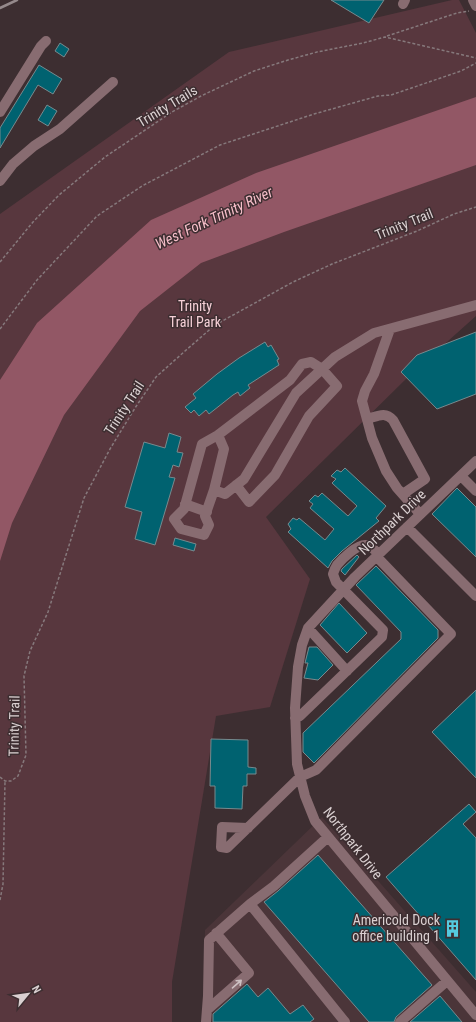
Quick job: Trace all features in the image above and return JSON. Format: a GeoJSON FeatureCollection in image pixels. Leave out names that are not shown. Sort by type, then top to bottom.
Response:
{"type":"FeatureCollection","features":[{"type":"Feature","properties":{"kind":"street"},"geometry":{"type":"LineString","coordinates":[[0,112],[41,46],[46,41]]}},
{"type":"Feature","properties":{"kind":"street"},"geometry":{"type":"LineString","coordinates":[[0,181],[13,164],[34,146],[60,129],[113,82]]}},
{"type":"Feature","properties":{"kind":"street"},"geometry":{"type":"LineString","coordinates":[[214,490],[225,494],[244,479],[296,393],[335,357],[374,333],[476,305]]}},
{"type":"Feature","properties":{"kind":"street"},"geometry":{"type":"LineString","coordinates":[[390,329],[374,374],[362,401],[372,438],[386,471],[397,488],[420,514]]}},
{"type":"Feature","properties":{"kind":"street"},"geometry":{"type":"LineString","coordinates":[[218,436],[224,449],[214,490],[205,516],[209,525],[204,535],[181,529],[174,519],[184,509],[202,444],[218,436],[290,380],[302,364],[311,362],[322,369],[337,386],[309,416],[275,475],[249,502],[236,485]]}},
{"type":"Feature","properties":{"kind":"street"},"geometry":{"type":"LineString","coordinates":[[367,419],[383,414],[394,420],[425,479],[403,494]]}},
{"type":"Feature","properties":{"kind":"street","name":"Northpark Drive"},"geometry":{"type":"LineString","coordinates":[[476,461],[355,577],[308,628],[302,645],[298,668],[295,708],[297,764],[305,796],[315,821],[476,1015]]}},
{"type":"Feature","properties":{"kind":"street"},"geometry":{"type":"LineString","coordinates":[[460,476],[476,491]]}},
{"type":"Feature","properties":{"kind":"street"},"geometry":{"type":"LineString","coordinates":[[185,504],[207,512]]}},
{"type":"Feature","properties":{"kind":"street"},"geometry":{"type":"LineString","coordinates":[[407,528],[476,596]]}},
{"type":"Feature","properties":{"kind":"street"},"geometry":{"type":"LineString","coordinates":[[248,828],[300,777],[316,770],[451,634],[371,546],[366,544],[348,553],[337,566],[333,574],[336,582],[383,630],[382,637],[300,716],[295,718]]}},
{"type":"Feature","properties":{"kind":"street"},"geometry":{"type":"LineString","coordinates":[[308,628],[347,671]]}},
{"type":"Feature","properties":{"kind":"street"},"geometry":{"type":"LineString","coordinates":[[206,1022],[209,940],[250,904],[274,886],[328,836]]}},
{"type":"Feature","properties":{"kind":"street"},"geometry":{"type":"LineString","coordinates":[[250,904],[345,1022]]}},
{"type":"Feature","properties":{"kind":"street"},"geometry":{"type":"LineString","coordinates":[[207,1010],[249,973],[216,934]]}},
{"type":"Feature","properties":{"kind":"street"},"geometry":{"type":"LineString","coordinates":[[400,1022],[448,981]]}},
{"type":"Feature","properties":{"kind":"path","name":"Trinity Trails"},"geometry":{"type":"LineString","coordinates":[[0,262],[33,222],[59,196],[105,157],[172,112],[201,96],[254,71],[317,52],[385,37],[457,13],[473,5]]}},
{"type":"Feature","properties":{"kind":"path","name":"Trinity Trails"},"geometry":{"type":"LineString","coordinates":[[385,37],[476,58]]}},
{"type":"Feature","properties":{"kind":"path"},"geometry":{"type":"LineString","coordinates":[[0,329],[37,280],[96,216],[142,186],[220,145],[290,121],[378,96],[391,95],[461,71],[476,62]]}},
{"type":"Feature","properties":{"kind":"path","name":"Trinity Trail"},"geometry":{"type":"LineString","coordinates":[[0,777],[5,781],[11,781],[18,776],[26,755],[24,676],[30,651],[48,612],[84,498],[110,449],[135,408],[156,378],[185,350],[215,325],[293,282],[332,264],[417,231],[454,214],[476,207]]}},
{"type":"Feature","properties":{"kind":"path"},"geometry":{"type":"LineString","coordinates":[[0,900],[3,884],[5,781]]}},
{"type":"Feature","properties":{"kind":"shaded area"},"geometry":{"type":"Polygon","coordinates":[[[322,817],[476,992],[476,1022],[203,1022],[205,930],[322,817]]]}},
{"type":"Feature","properties":{"kind":"green space","name":"Trinity Trail Park"},"geometry":{"type":"Polygon","coordinates":[[[452,0],[459,0],[476,33],[476,316],[409,376],[266,517],[310,579],[270,707],[216,716],[172,982],[172,1022],[0,1022],[0,214],[229,52],[452,0]]]}},
{"type":"Feature","properties":{"kind":"water","name":"West Fork Trinity River"},"geometry":{"type":"Polygon","coordinates":[[[476,97],[476,165],[284,232],[201,263],[140,311],[64,415],[12,523],[0,561],[0,380],[37,323],[151,220],[256,173],[476,97]]]}},
{"type":"Feature","properties":{"kind":"building"},"geometry":{"type":"Polygon","coordinates":[[[331,0],[384,0],[369,23],[331,0]]]}},
{"type":"Feature","properties":{"kind":"building"},"geometry":{"type":"Polygon","coordinates":[[[60,43],[69,49],[64,57],[55,51],[60,43]]]}},
{"type":"Feature","properties":{"kind":"building"},"geometry":{"type":"Polygon","coordinates":[[[39,65],[62,79],[53,94],[38,85],[0,148],[0,128],[39,65]]]}},
{"type":"Feature","properties":{"kind":"building"},"geometry":{"type":"Polygon","coordinates":[[[47,105],[57,111],[48,126],[38,120],[47,105]]]}},
{"type":"Feature","properties":{"kind":"building"},"geometry":{"type":"Polygon","coordinates":[[[476,332],[476,394],[437,409],[401,372],[417,355],[476,332]]]}},
{"type":"Feature","properties":{"kind":"building"},"geometry":{"type":"Polygon","coordinates":[[[265,342],[268,347],[271,345],[279,359],[277,360],[279,365],[248,385],[250,388],[240,396],[238,392],[209,414],[206,410],[199,416],[194,410],[191,413],[185,407],[196,398],[193,394],[217,374],[265,342]]]}},
{"type":"Feature","properties":{"kind":"building"},"geometry":{"type":"Polygon","coordinates":[[[169,433],[181,437],[177,452],[183,453],[179,467],[173,465],[169,477],[175,478],[155,545],[135,539],[142,512],[125,507],[144,442],[165,448],[169,433]]]}},
{"type":"Feature","properties":{"kind":"building"},"geometry":{"type":"Polygon","coordinates":[[[345,468],[386,506],[376,518],[379,521],[342,551],[332,561],[328,568],[288,532],[291,529],[288,524],[293,518],[297,520],[299,518],[325,540],[334,529],[310,508],[313,504],[309,501],[315,495],[318,497],[322,493],[348,516],[357,506],[332,483],[336,479],[331,476],[337,470],[341,472],[345,468]]]}},
{"type":"Feature","properties":{"kind":"building"},"geometry":{"type":"Polygon","coordinates":[[[457,488],[476,507],[476,557],[432,514],[457,488]]]}},
{"type":"Feature","properties":{"kind":"building"},"geometry":{"type":"Polygon","coordinates":[[[175,538],[196,544],[194,551],[173,545],[175,538]]]}},
{"type":"Feature","properties":{"kind":"building"},"geometry":{"type":"Polygon","coordinates":[[[357,555],[359,557],[345,575],[341,571],[342,569],[357,555]]]}},
{"type":"Feature","properties":{"kind":"building"},"geometry":{"type":"Polygon","coordinates":[[[376,566],[438,630],[438,638],[314,763],[303,752],[303,733],[401,639],[401,632],[356,585],[376,566]]]}},
{"type":"Feature","properties":{"kind":"building"},"geometry":{"type":"Polygon","coordinates":[[[339,603],[367,633],[347,653],[320,625],[339,603]]]}},
{"type":"Feature","properties":{"kind":"building"},"geometry":{"type":"Polygon","coordinates":[[[309,647],[317,647],[333,665],[318,680],[304,678],[308,663],[305,663],[309,647]]]}},
{"type":"Feature","properties":{"kind":"building"},"geometry":{"type":"Polygon","coordinates":[[[476,690],[476,778],[432,732],[476,690]]]}},
{"type":"Feature","properties":{"kind":"building"},"geometry":{"type":"Polygon","coordinates":[[[211,739],[248,740],[248,767],[256,768],[256,774],[247,774],[247,786],[243,786],[242,809],[215,808],[215,786],[210,786],[211,739]]]}},
{"type":"Feature","properties":{"kind":"building","name":"Americold Dock office building 1"},"geometry":{"type":"Polygon","coordinates":[[[469,804],[476,812],[463,824],[476,838],[476,980],[386,877],[469,804]]]}},
{"type":"Feature","properties":{"kind":"building"},"geometry":{"type":"Polygon","coordinates":[[[318,855],[432,985],[396,1017],[394,1022],[369,1022],[264,902],[318,855]]]}},
{"type":"Feature","properties":{"kind":"building"},"geometry":{"type":"Polygon","coordinates":[[[247,984],[258,997],[268,988],[290,1014],[303,1005],[314,1019],[310,1022],[213,1022],[213,1014],[247,984]]]}},
{"type":"Feature","properties":{"kind":"building"},"geometry":{"type":"Polygon","coordinates":[[[440,996],[462,1022],[410,1022],[440,996]]]}},
{"type":"Feature","properties":{"kind":"railway"},"geometry":{"type":"LineString","coordinates":[[0,8],[17,0]]}},
{"type":"Feature","properties":{"kind":"place","name":"Americold Dock office building 1"},"geometry":{"type":"Point","coordinates":[453,928]}}]}
